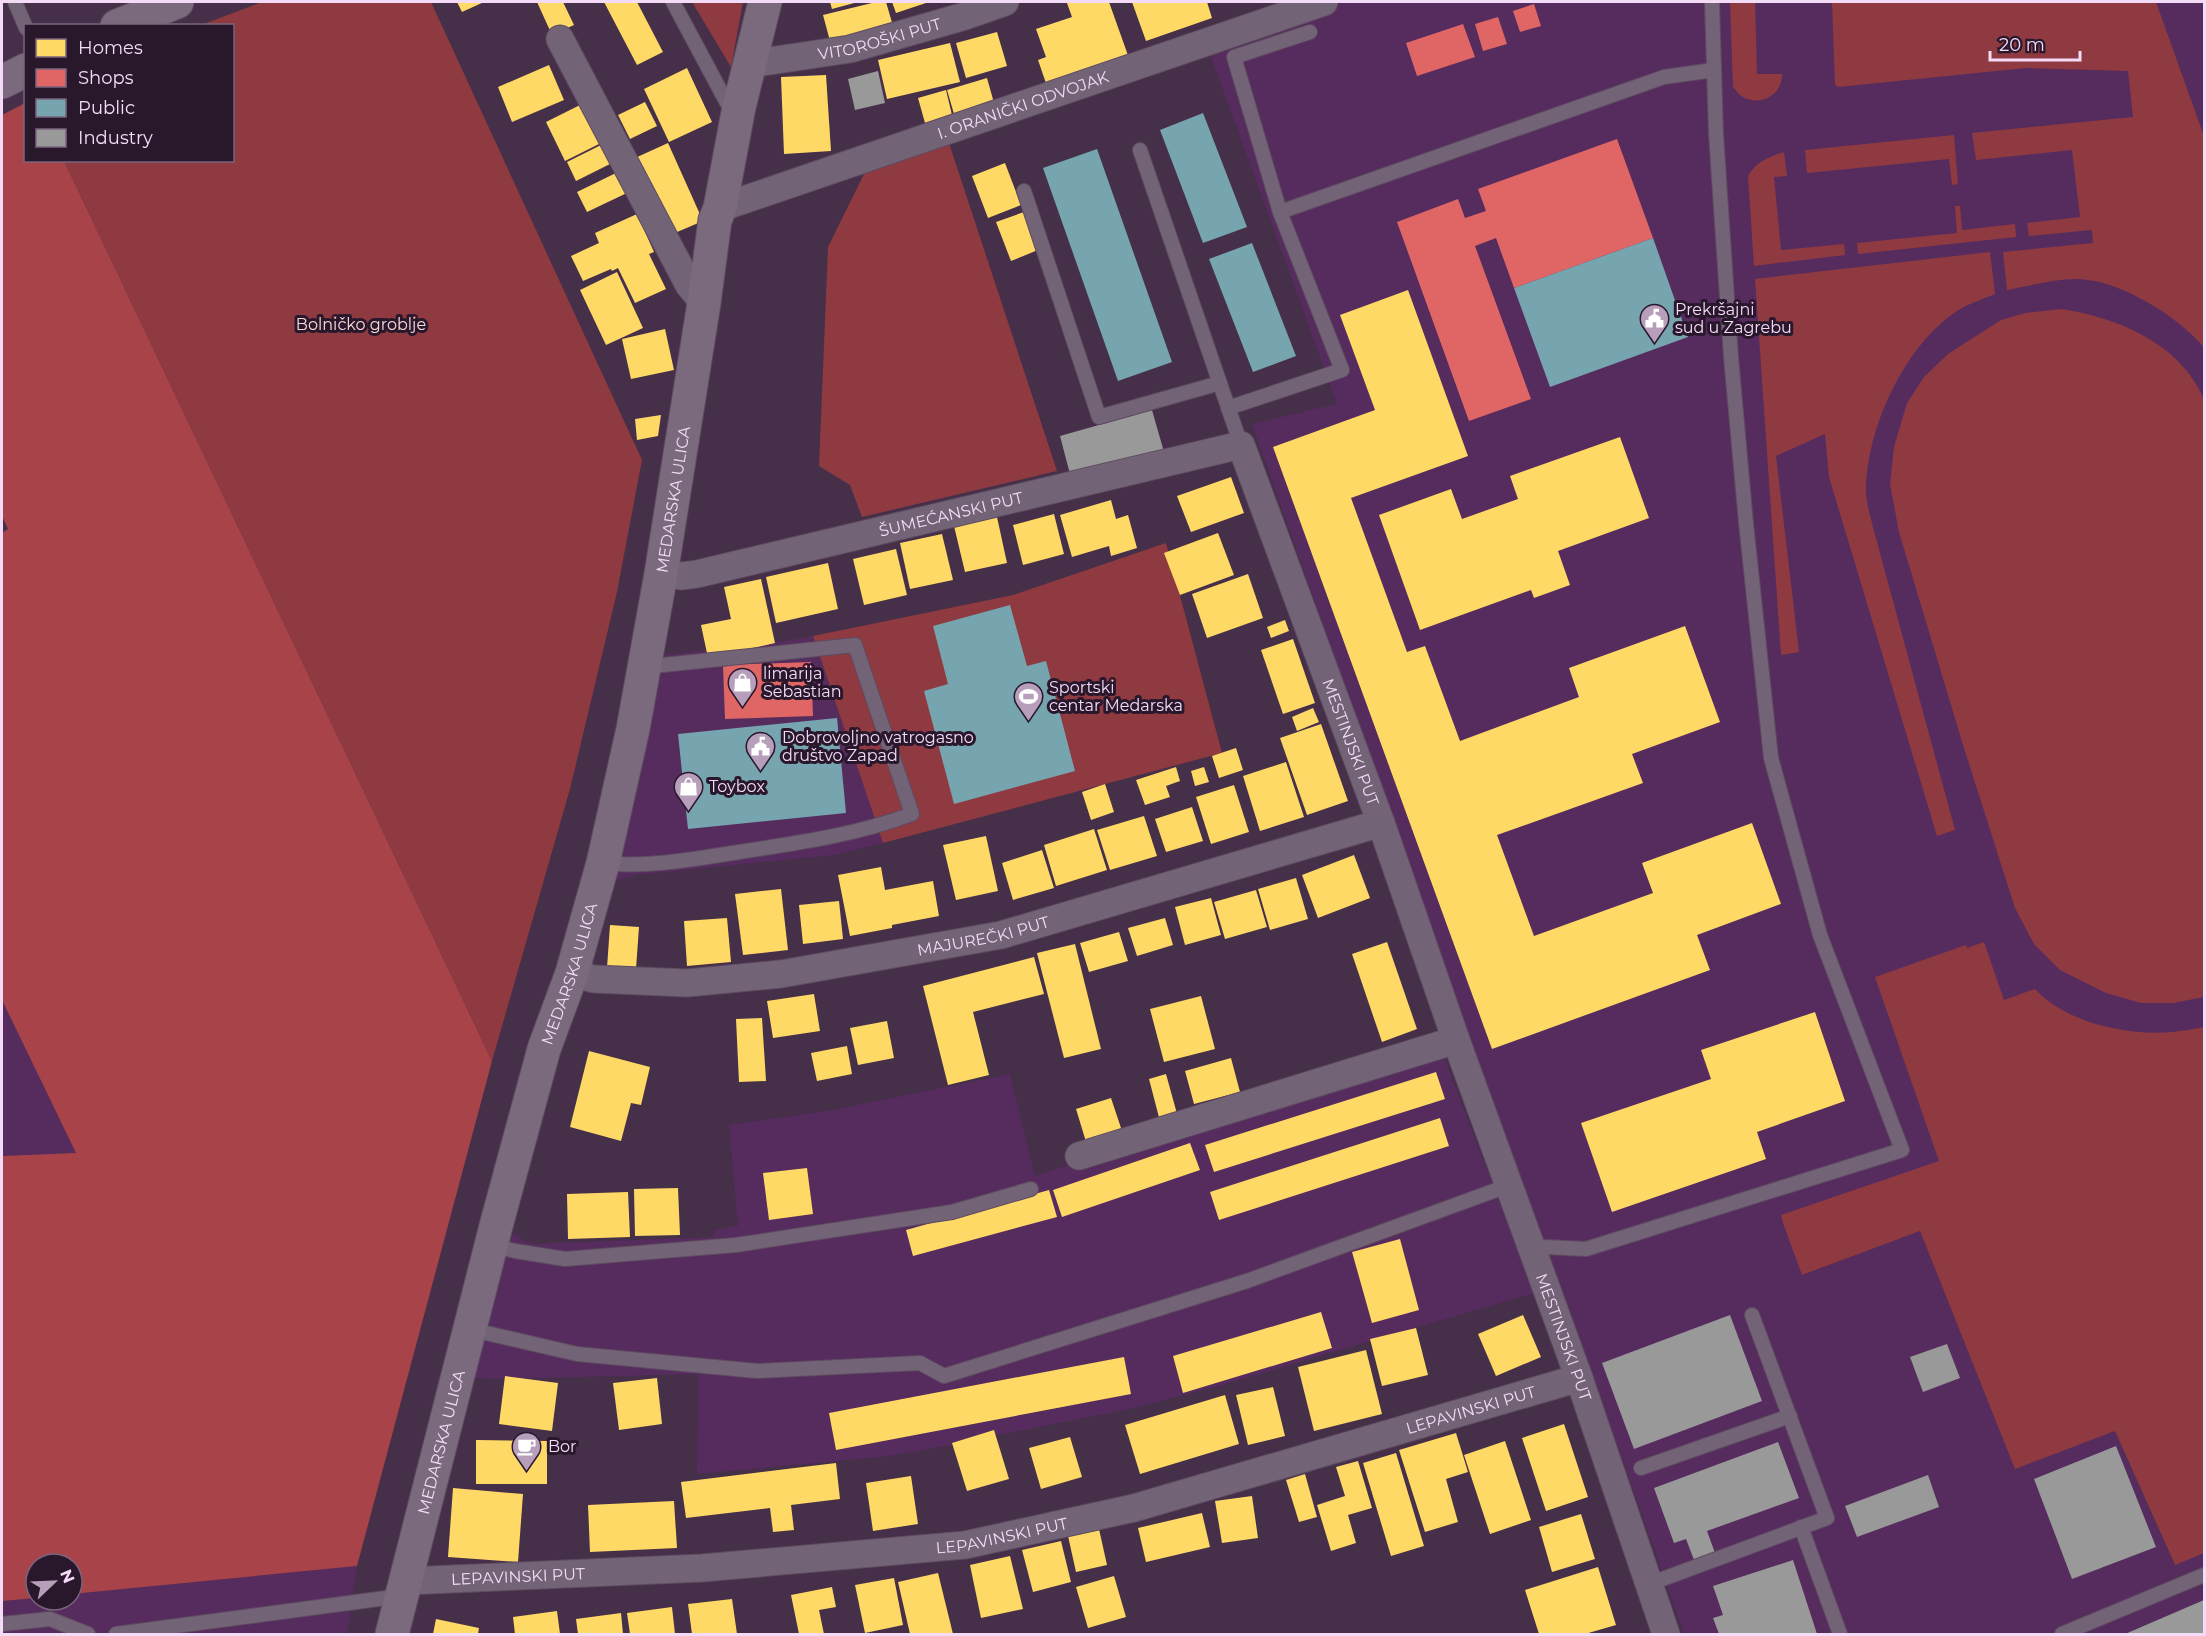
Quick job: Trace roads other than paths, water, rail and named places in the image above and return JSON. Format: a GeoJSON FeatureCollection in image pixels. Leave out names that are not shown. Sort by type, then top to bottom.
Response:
{"type":"FeatureCollection","features":[{"type":"Feature","properties":{"kind":"street"},"geometry":{"type":"LineString","coordinates":[[122,24],[177,2]]}},
{"type":"Feature","properties":{"kind":"street","name":"MEDARSKA ULICA"},"geometry":{"type":"LineString","coordinates":[[392,1635],[469,1329],[544,1049],[572,973],[603,862],[633,729],[661,574],[705,303],[715,220],[720,208],[739,107],[765,2]]}},
{"type":"Feature","properties":{"kind":"street","name":"VITOROŠKI PUT"},"geometry":{"type":"LineString","coordinates":[[750,64],[850,49],[1005,2]]}},
{"type":"Feature","properties":{"kind":"street","name":"I. ORANIČKI ODVOJAK"},"geometry":{"type":"LineString","coordinates":[[720,208],[1324,2]]}},
{"type":"Feature","properties":{"kind":"street"},"geometry":{"type":"LineString","coordinates":[[560,39],[689,285],[705,303]]}},
{"type":"Feature","properties":{"kind":"street"},"geometry":{"type":"LineString","coordinates":[[2,82],[24,71]]}},
{"type":"Feature","properties":{"kind":"street","name":"ŠUMEĆANSKI PUT"},"geometry":{"type":"LineString","coordinates":[[661,574],[682,576],[697,574],[1241,445]]}},
{"type":"Feature","properties":{"kind":"street","name":"MESTINJSKI PUT"},"geometry":{"type":"LineString","coordinates":[[1241,445],[1381,823],[1456,1040],[1579,1378],[1666,1635]]}},
{"type":"Feature","properties":{"kind":"street","name":"MAJUREČKI PUT"},"geometry":{"type":"LineString","coordinates":[[572,973],[594,979],[699,982],[781,974],[1002,935],[1381,823]]}},
{"type":"Feature","properties":{"kind":"street"},"geometry":{"type":"LineString","coordinates":[[1079,1155],[1456,1040]]}},
{"type":"Feature","properties":{"kind":"street","name":"LEPAVINSKI PUT"},"geometry":{"type":"LineString","coordinates":[[403,1589],[702,1568],[964,1545],[1134,1508],[1579,1378]]}},
{"type":"Feature","properties":{"kind":"lane"},"geometry":{"type":"LineString","coordinates":[[15,2],[24,24]]}},
{"type":"Feature","properties":{"kind":"lane"},"geometry":{"type":"LineString","coordinates":[[673,2],[726,103],[739,107]]}},
{"type":"Feature","properties":{"kind":"lane"},"geometry":{"type":"LineString","coordinates":[[1546,1247],[1586,1249],[1902,1150],[1820,935],[1771,758],[1731,357],[1716,134],[1712,2]]}},
{"type":"Feature","properties":{"kind":"lane"},"geometry":{"type":"LineString","coordinates":[[1228,408],[1342,370],[1280,212],[1234,57],[1310,32]]}},
{"type":"Feature","properties":{"kind":"lane"},"geometry":{"type":"LineString","coordinates":[[1280,212],[1664,77],[1714,70]]}},
{"type":"Feature","properties":{"kind":"lane"},"geometry":{"type":"LineString","coordinates":[[1140,150],[1241,445]]}},
{"type":"Feature","properties":{"kind":"lane"},"geometry":{"type":"LineString","coordinates":[[1024,191],[1099,417],[1220,383]]}},
{"type":"Feature","properties":{"kind":"lane"},"geometry":{"type":"LineString","coordinates":[[603,862],[627,865],[677,861],[829,838],[878,827],[912,814],[855,645],[644,667]]}},
{"type":"Feature","properties":{"kind":"lane"},"geometry":{"type":"LineString","coordinates":[[469,1329],[577,1354],[757,1371],[920,1363],[944,1376],[1247,1281],[1510,1185]]}},
{"type":"Feature","properties":{"kind":"lane"},"geometry":{"type":"LineString","coordinates":[[491,1245],[565,1259],[736,1245],[952,1212],[1031,1189]]}},
{"type":"Feature","properties":{"kind":"lane"},"geometry":{"type":"LineString","coordinates":[[1649,1584],[1827,1518],[1752,1315]]}},
{"type":"Feature","properties":{"kind":"lane"},"geometry":{"type":"LineString","coordinates":[[1641,1468],[1790,1416]]}},
{"type":"Feature","properties":{"kind":"lane"},"geometry":{"type":"LineString","coordinates":[[1801,1527],[1840,1635]]}},
{"type":"Feature","properties":{"kind":"lane"},"geometry":{"type":"LineString","coordinates":[[2062,1635],[2205,1575]]}},
{"type":"Feature","properties":{"kind":"lane"},"geometry":{"type":"LineString","coordinates":[[116,1635],[403,1589]]}},
{"type":"Feature","properties":{"kind":"lane"},"geometry":{"type":"LineString","coordinates":[[2,1624],[50,1619],[88,1635]]}},
{"type":"Feature","properties":{"kind":"place","name":"Prekršajni sud u Zagrebu"},"geometry":{"type":"Point","coordinates":[1654,344]}},
{"type":"Feature","properties":{"kind":"place","name":"limarija Sebastian"},"geometry":{"type":"Point","coordinates":[742,708]}},
{"type":"Feature","properties":{"kind":"place","name":"Sportski centar Medarska"},"geometry":{"type":"Point","coordinates":[1028,722]}},
{"type":"Feature","properties":{"kind":"place","name":"Dobrovoljno vatrogasno društvo Zapad"},"geometry":{"type":"Point","coordinates":[761,772]}},
{"type":"Feature","properties":{"kind":"place","name":"Toybox"},"geometry":{"type":"Point","coordinates":[688,812]}},
{"type":"Feature","properties":{"kind":"place","name":"Bor"},"geometry":{"type":"Point","coordinates":[527,1472]}},
{"type":"Feature","properties":{"kind":"park label","name":"Bolničko groblje"},"geometry":{"type":"Point","coordinates":[361,324]}}]}
